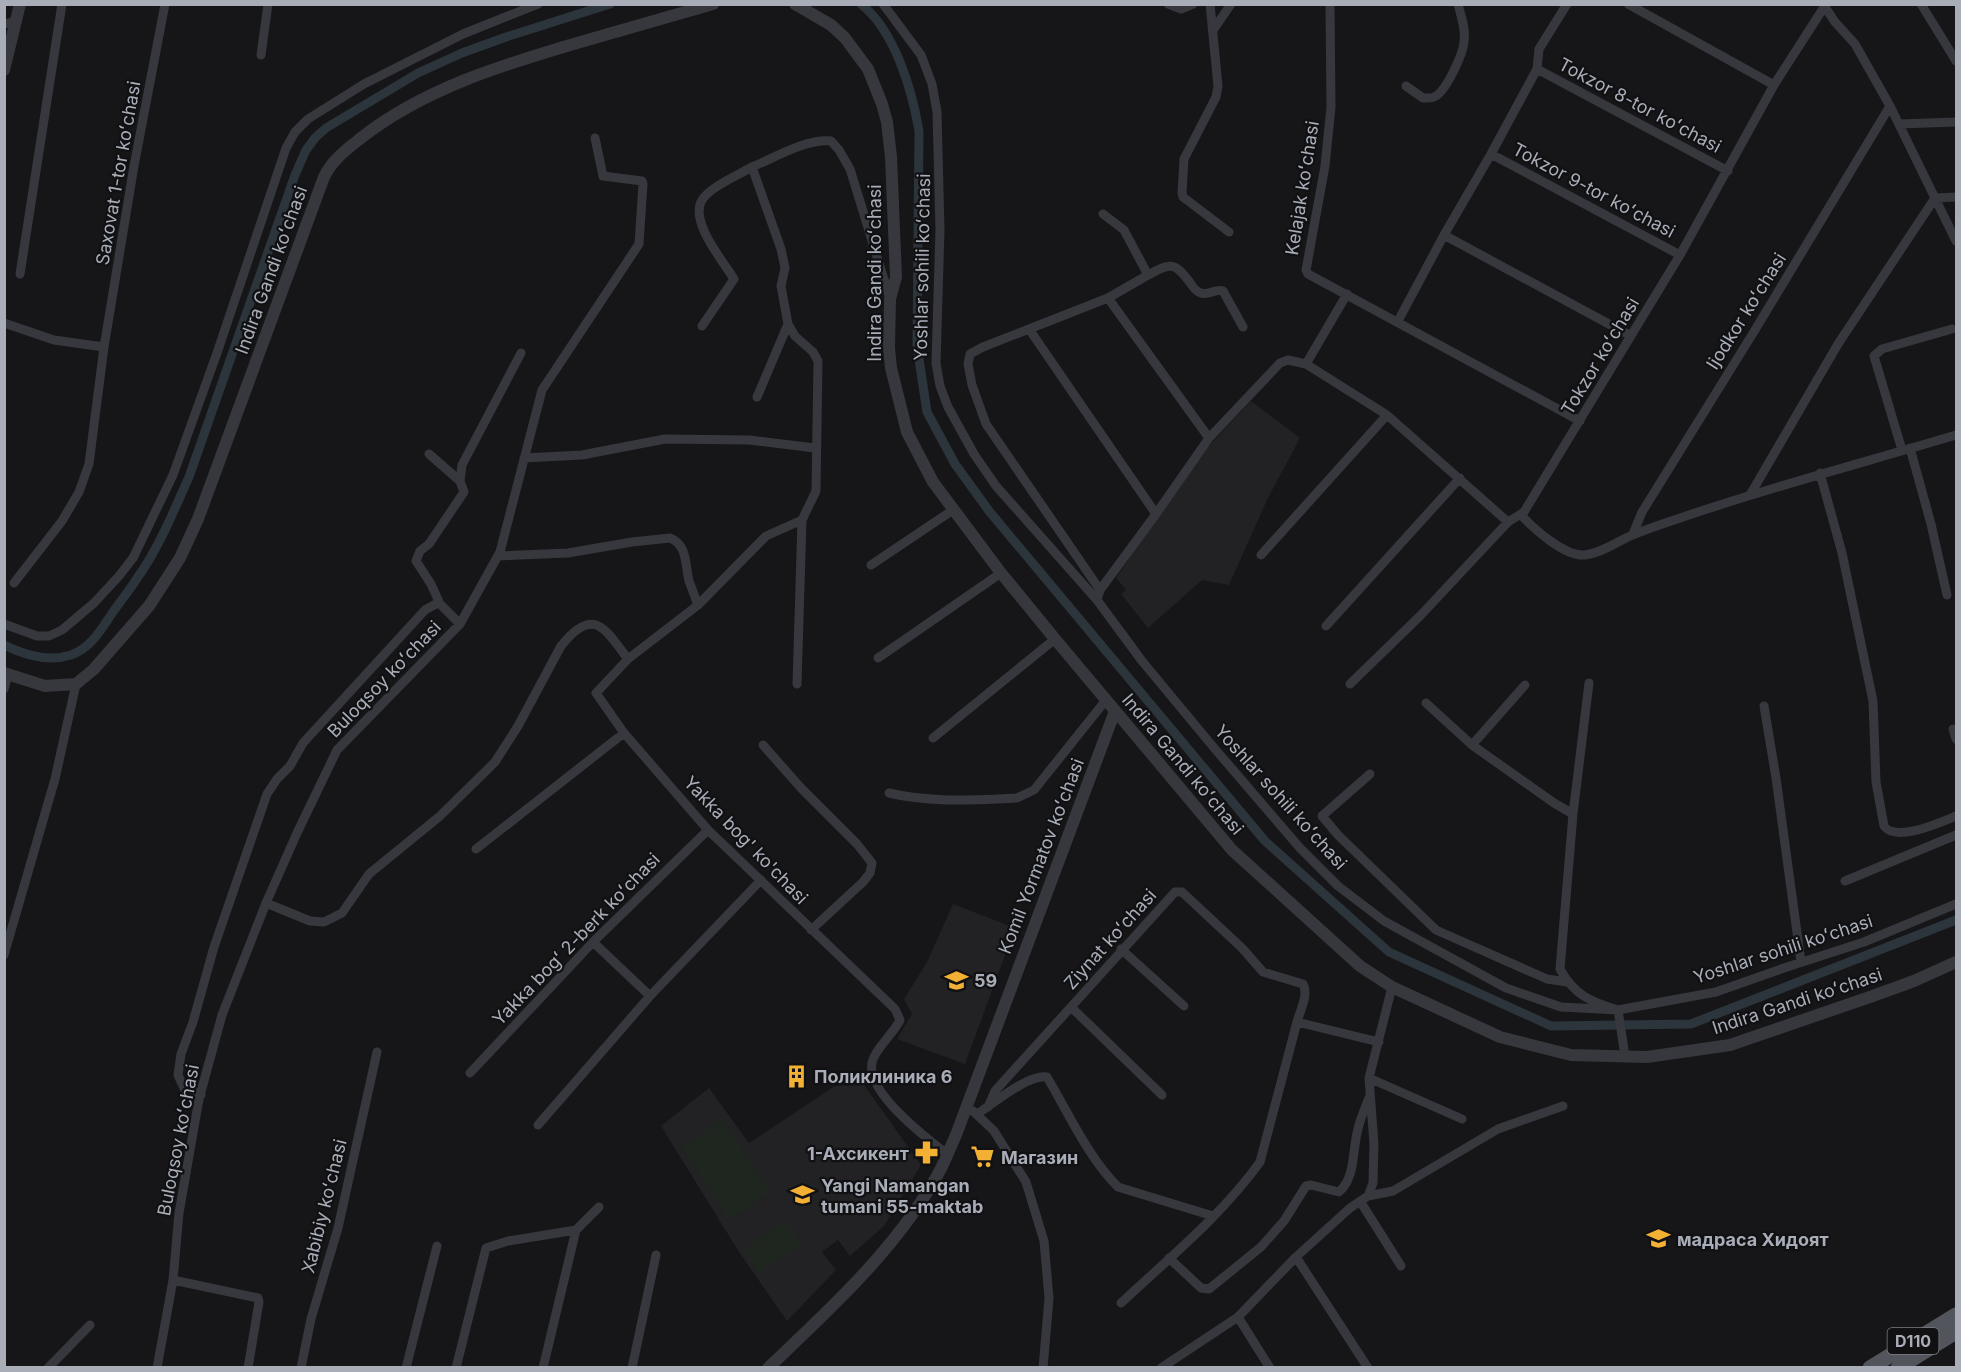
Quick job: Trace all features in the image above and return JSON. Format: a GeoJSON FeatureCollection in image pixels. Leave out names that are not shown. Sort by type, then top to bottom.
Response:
{"type":"FeatureCollection","features":[{"type":"Feature","properties":{"kind":"main road","name":"D110"},"geometry":{"type":"LineString","coordinates":[[1870,1368],[1956,1314]]}},
{"type":"Feature","properties":{"kind":"main road","name":"D110"},"geometry":{"type":"LineString","coordinates":[[1898,1368],[1956,1332]]}},
{"type":"Feature","properties":{"kind":"street"},"geometry":{"type":"LineString","coordinates":[[4,70],[10,23],[20,4]]}},
{"type":"Feature","properties":{"kind":"street"},"geometry":{"type":"LineString","coordinates":[[20,274],[62,4]]}},
{"type":"Feature","properties":{"kind":"street","name":"Saxovat 1-tor koʻchasi"},"geometry":{"type":"LineString","coordinates":[[14,583],[62,521],[86,476],[104,347],[134,166],[165,4]]}},
{"type":"Feature","properties":{"kind":"street"},"geometry":{"type":"LineString","coordinates":[[261,55],[268,4]]}},
{"type":"Feature","properties":{"kind":"street"},"geometry":{"type":"LineString","coordinates":[[4,624],[37,636],[48,636],[62,630],[100,596],[133,558],[173,475],[286,148],[301,125],[364,84],[463,34],[538,4]]}},
{"type":"Feature","properties":{"kind":"street","name":"Indira Gandi koʻchasi"},"geometry":{"type":"LineString","coordinates":[[76,684],[94,669],[149,606],[180,558],[198,519],[324,177],[345,150],[389,118],[436,92],[534,55],[713,4]]}},
{"type":"Feature","properties":{"kind":"street","name":"Indira Gandi koʻchasi"},"geometry":{"type":"LineString","coordinates":[[795,4],[831,25],[845,38],[863,61],[876,86],[887,122],[891,157],[896,277],[890,299],[891,368],[907,432],[933,482],[1054,639],[1232,850],[1360,966],[1392,987],[1500,1037],[1571,1055],[1624,1050],[1647,1057],[1730,1045],[1914,981],[1956,962]]}},
{"type":"Feature","properties":{"kind":"street","name":"Yoshlar sohili koʻchasi"},"geometry":{"type":"LineString","coordinates":[[884,4],[921,55],[932,84],[937,112],[940,230],[936,363],[940,386],[948,407],[974,454],[996,486],[1097,600],[1142,661],[1215,749],[1300,848],[1338,886],[1384,921],[1506,988],[1561,1007],[1618,1010],[1716,992],[1864,942],[1956,904]]}},
{"type":"Feature","properties":{"kind":"street"},"geometry":{"type":"LineString","coordinates":[[1168,4],[1181,9],[1193,4]]}},
{"type":"Feature","properties":{"kind":"street"},"geometry":{"type":"LineString","coordinates":[[1210,4],[1218,86],[1216,97],[1184,159],[1182,193],[1187,200],[1229,232]]}},
{"type":"Feature","properties":{"kind":"street"},"geometry":{"type":"LineString","coordinates":[[1214,29],[1232,4]]}},
{"type":"Feature","properties":{"kind":"street","name":"Kelajak koʻchasi"},"geometry":{"type":"LineString","coordinates":[[1330,4],[1331,107],[1325,166],[1306,270],[1308,274],[1580,421]]}},
{"type":"Feature","properties":{"kind":"street"},"geometry":{"type":"LineString","coordinates":[[1406,86],[1423,98],[1436,96],[1443,89],[1462,53],[1464,43],[1458,4]]}},
{"type":"Feature","properties":{"kind":"street"},"geometry":{"type":"LineString","coordinates":[[1398,321],[1536,69],[1539,49],[1567,4]]}},
{"type":"Feature","properties":{"kind":"street"},"geometry":{"type":"LineString","coordinates":[[1628,4],[1774,85]]}},
{"type":"Feature","properties":{"kind":"street"},"geometry":{"type":"LineString","coordinates":[[1921,4],[1956,61]]}},
{"type":"Feature","properties":{"kind":"street"},"geometry":{"type":"LineString","coordinates":[[1824,5],[1834,22],[1855,44],[1890,106],[1956,241]]}},
{"type":"Feature","properties":{"kind":"street","name":"Tokzor koʻchasi"},"geometry":{"type":"LineString","coordinates":[[1350,684],[1420,616],[1508,522],[1521,515],[1680,255],[1774,85],[1824,5]]}},
{"type":"Feature","properties":{"kind":"street","name":"Tokzor 8-tor koʻchasi"},"geometry":{"type":"LineString","coordinates":[[1536,69],[1728,171]]}},
{"type":"Feature","properties":{"kind":"street","name":"Ijodkor koʻchasi"},"geometry":{"type":"LineString","coordinates":[[1633,534],[1648,502],[1890,106]]}},
{"type":"Feature","properties":{"kind":"street"},"geometry":{"type":"LineString","coordinates":[[1899,124],[1956,122]]}},
{"type":"Feature","properties":{"kind":"street","name":"Buloqsoy koʻchasi"},"geometry":{"type":"LineString","coordinates":[[157,1368],[174,1280],[179,1213],[201,1095],[222,1015],[266,903],[337,750],[460,624],[498,556],[542,390],[639,244],[643,184],[603,177],[595,138]]}},
{"type":"Feature","properties":{"kind":"street"},"geometry":{"type":"LineString","coordinates":[[702,326],[734,279],[701,228],[698,214],[702,200],[718,187],[752,167],[794,149],[821,141],[831,141],[850,168],[890,299]]}},
{"type":"Feature","properties":{"kind":"street","name":"Tokzor 9-tor koʻchasi"},"geometry":{"type":"LineString","coordinates":[[1491,154],[1680,255]]}},
{"type":"Feature","properties":{"kind":"street"},"geometry":{"type":"LineString","coordinates":[[752,167],[781,249],[785,268],[781,286],[788,324],[795,336],[813,352],[818,361],[816,491],[802,520],[797,684]]}},
{"type":"Feature","properties":{"kind":"street"},"geometry":{"type":"LineString","coordinates":[[1935,198],[1956,197]]}},
{"type":"Feature","properties":{"kind":"street"},"geometry":{"type":"LineString","coordinates":[[1750,495],[1838,344],[1935,198]]}},
{"type":"Feature","properties":{"kind":"street"},"geometry":{"type":"LineString","coordinates":[[1102,214],[1124,230],[1148,275]]}},
{"type":"Feature","properties":{"kind":"street"},"geometry":{"type":"LineString","coordinates":[[1444,235],[1631,336]]}},
{"type":"Feature","properties":{"kind":"street"},"geometry":{"type":"LineString","coordinates":[[1100,590],[986,424],[972,384],[968,364],[970,354],[1108,298],[1164,267],[1175,266],[1180,269],[1198,292],[1204,294],[1219,289],[1223,291],[1243,327]]}},
{"type":"Feature","properties":{"kind":"street"},"geometry":{"type":"LineString","coordinates":[[1306,364],[1347,294]]}},
{"type":"Feature","properties":{"kind":"street"},"geometry":{"type":"LineString","coordinates":[[1108,298],[1209,438]]}},
{"type":"Feature","properties":{"kind":"street"},"geometry":{"type":"LineString","coordinates":[[4,322],[54,340],[104,347]]}},
{"type":"Feature","properties":{"kind":"street"},"geometry":{"type":"LineString","coordinates":[[757,397],[788,324]]}},
{"type":"Feature","properties":{"kind":"street"},"geometry":{"type":"LineString","coordinates":[[1029,329],[1156,514]]}},
{"type":"Feature","properties":{"kind":"street"},"geometry":{"type":"LineString","coordinates":[[1947,595],[1931,524],[1874,356],[1882,349],[1952,329]]}},
{"type":"Feature","properties":{"kind":"street"},"geometry":{"type":"LineString","coordinates":[[460,624],[440,604],[431,584],[416,561],[420,551],[429,544],[464,492],[460,481],[466,454],[521,352]]}},
{"type":"Feature","properties":{"kind":"street"},"geometry":{"type":"LineString","coordinates":[[1097,600],[1100,590],[1209,438],[1280,363],[1287,360],[1306,364],[1387,415],[1508,522]]}},
{"type":"Feature","properties":{"kind":"street"},"geometry":{"type":"LineString","coordinates":[[1261,555],[1387,415]]}},
{"type":"Feature","properties":{"kind":"street"},"geometry":{"type":"LineString","coordinates":[[1521,515],[1545,537],[1574,554],[1585,555],[1610,547],[1633,534],[1750,495],[1956,435]]}},
{"type":"Feature","properties":{"kind":"street"},"geometry":{"type":"LineString","coordinates":[[524,458],[582,455],[665,439],[749,440],[815,448]]}},
{"type":"Feature","properties":{"kind":"street"},"geometry":{"type":"LineString","coordinates":[[429,454],[460,481]]}},
{"type":"Feature","properties":{"kind":"street"},"geometry":{"type":"LineString","coordinates":[[1820,473],[1844,564],[1872,701],[1875,782],[1884,826],[1887,830],[1897,833],[1926,828],[1956,816]]}},
{"type":"Feature","properties":{"kind":"street"},"geometry":{"type":"LineString","coordinates":[[1326,626],[1460,478]]}},
{"type":"Feature","properties":{"kind":"street"},"geometry":{"type":"LineString","coordinates":[[871,566],[953,510]]}},
{"type":"Feature","properties":{"kind":"street","name":"Yakka bog' ko'chasi"},"geometry":{"type":"LineString","coordinates":[[802,520],[766,536],[698,605],[628,659],[596,693],[624,733],[708,830],[898,1014],[900,1020],[897,1026],[872,1061],[873,1076],[877,1086],[908,1124],[947,1154]]}},
{"type":"Feature","properties":{"kind":"street"},"geometry":{"type":"LineString","coordinates":[[498,556],[568,553],[670,538],[682,548],[698,605]]}},
{"type":"Feature","properties":{"kind":"street"},"geometry":{"type":"LineString","coordinates":[[878,658],[1001,573]]}},
{"type":"Feature","properties":{"kind":"street"},"geometry":{"type":"LineString","coordinates":[[201,1095],[184,1088],[178,1075],[181,1054],[193,1022],[214,947],[267,794],[290,766],[303,743],[424,610],[440,604]]}},
{"type":"Feature","properties":{"kind":"street"},"geometry":{"type":"LineString","coordinates":[[266,903],[310,921],[324,922],[342,913],[369,874],[440,816],[495,762],[518,726],[561,646],[580,628],[598,625],[606,629],[628,659]]}},
{"type":"Feature","properties":{"kind":"street"},"geometry":{"type":"LineString","coordinates":[[933,738],[1054,639]]}},
{"type":"Feature","properties":{"kind":"street"},"geometry":{"type":"LineString","coordinates":[[4,689],[6,674],[45,686],[76,684],[56,779],[4,955]]}},
{"type":"Feature","properties":{"kind":"street"},"geometry":{"type":"LineString","coordinates":[[1589,683],[1573,814],[1560,969],[1567,982],[1578,993],[1593,1003],[1618,1010],[1624,1050]]}},
{"type":"Feature","properties":{"kind":"street"},"geometry":{"type":"LineString","coordinates":[[1472,745],[1525,685]]}},
{"type":"Feature","properties":{"kind":"street"},"geometry":{"type":"LineString","coordinates":[[889,793],[912,798],[962,801],[1017,798],[1025,795],[1034,790],[1106,700]]}},
{"type":"Feature","properties":{"kind":"street"},"geometry":{"type":"LineString","coordinates":[[1426,703],[1472,745],[1573,814]]}},
{"type":"Feature","properties":{"kind":"street"},"geometry":{"type":"LineString","coordinates":[[1764,706],[1802,962]]}},
{"type":"Feature","properties":{"kind":"street","name":"Komil Yormatov koʻchasi"},"geometry":{"type":"LineString","coordinates":[[768,1368],[891,1242],[935,1181],[967,1105],[1115,711]]}},
{"type":"Feature","properties":{"kind":"street"},"geometry":{"type":"LineString","coordinates":[[1953,729],[1956,739]]}},
{"type":"Feature","properties":{"kind":"street"},"geometry":{"type":"LineString","coordinates":[[476,849],[624,733]]}},
{"type":"Feature","properties":{"kind":"street"},"geometry":{"type":"LineString","coordinates":[[763,745],[857,844],[872,863],[870,873],[863,882],[811,930]]}},
{"type":"Feature","properties":{"kind":"street"},"geometry":{"type":"LineString","coordinates":[[1370,774],[1322,816],[1338,835],[1436,930],[1547,979],[1567,982]]}},
{"type":"Feature","properties":{"kind":"street","name":"Yakka bogʻ 2-berk koʻchasi"},"geometry":{"type":"LineString","coordinates":[[470,1073],[593,942],[708,830]]}},
{"type":"Feature","properties":{"kind":"street"},"geometry":{"type":"LineString","coordinates":[[1845,881],[1956,835]]}},
{"type":"Feature","properties":{"kind":"street"},"geometry":{"type":"LineString","coordinates":[[538,1125],[650,996],[761,880]]}},
{"type":"Feature","properties":{"kind":"street","name":"Ziynat koʻchasi"},"geometry":{"type":"LineString","coordinates":[[988,1107],[995,1091],[1121,949],[1175,892],[1182,892],[1242,948],[1263,972],[1303,984],[1306,988],[1260,1162],[1213,1216],[1121,1303]]}},
{"type":"Feature","properties":{"kind":"street"},"geometry":{"type":"LineString","coordinates":[[593,942],[650,996]]}},
{"type":"Feature","properties":{"kind":"street"},"geometry":{"type":"LineString","coordinates":[[1121,949],[1184,1006]]}},
{"type":"Feature","properties":{"kind":"street"},"geometry":{"type":"LineString","coordinates":[[1166,1366],[1238,1317],[1296,1257],[1364,1198],[1373,1183],[1370,1078],[1392,987]]}},
{"type":"Feature","properties":{"kind":"street"},"geometry":{"type":"LineString","coordinates":[[1071,1007],[1162,1095]]}},
{"type":"Feature","properties":{"kind":"street"},"geometry":{"type":"LineString","coordinates":[[1297,1022],[1379,1041]]}},
{"type":"Feature","properties":{"kind":"street","name":"Xabibiy koʻchasi"},"geometry":{"type":"LineString","coordinates":[[302,1368],[311,1318],[338,1228],[377,1052]]}},
{"type":"Feature","properties":{"kind":"street","name":"Ziynat koʻchasi"},"geometry":{"type":"LineString","coordinates":[[977,1114],[1026,1082],[1039,1076],[1047,1077],[1091,1151],[1109,1178],[1118,1187],[1213,1216]]}},
{"type":"Feature","properties":{"kind":"street"},"geometry":{"type":"LineString","coordinates":[[1370,1078],[1462,1119]]}},
{"type":"Feature","properties":{"kind":"street"},"geometry":{"type":"LineString","coordinates":[[1169,1258],[1201,1288],[1209,1289],[1261,1247],[1284,1221],[1306,1186],[1311,1185],[1339,1192],[1346,1186],[1358,1130],[1371,1090]]}},
{"type":"Feature","properties":{"kind":"street"},"geometry":{"type":"LineString","coordinates":[[967,1105],[994,1131],[1026,1182],[1044,1241],[1049,1298],[1042,1368]]}},
{"type":"Feature","properties":{"kind":"street"},"geometry":{"type":"LineString","coordinates":[[1364,1198],[1393,1191],[1498,1129],[1563,1106]]}},
{"type":"Feature","properties":{"kind":"street"},"geometry":{"type":"LineString","coordinates":[[1364,1198],[1401,1266]]}},
{"type":"Feature","properties":{"kind":"street"},"geometry":{"type":"LineString","coordinates":[[543,1368],[576,1230],[599,1207]]}},
{"type":"Feature","properties":{"kind":"street"},"geometry":{"type":"LineString","coordinates":[[456,1368],[486,1248],[508,1241],[576,1230]]}},
{"type":"Feature","properties":{"kind":"street"},"geometry":{"type":"LineString","coordinates":[[406,1368],[438,1246]]}},
{"type":"Feature","properties":{"kind":"street"},"geometry":{"type":"LineString","coordinates":[[632,1368],[656,1255]]}},
{"type":"Feature","properties":{"kind":"street"},"geometry":{"type":"LineString","coordinates":[[1296,1257],[1368,1368]]}},
{"type":"Feature","properties":{"kind":"street"},"geometry":{"type":"LineString","coordinates":[[174,1280],[258,1298],[248,1368]]}},
{"type":"Feature","properties":{"kind":"street"},"geometry":{"type":"LineString","coordinates":[[1238,1317],[1270,1368]]}},
{"type":"Feature","properties":{"kind":"street"},"geometry":{"type":"LineString","coordinates":[[48,1368],[90,1324]]}},
{"type":"Feature","properties":{"kind":"shaded area"},"geometry":{"type":"Polygon","coordinates":[[[1251,401],[1300,438],[1267,500],[1229,585],[1202,580],[1148,628],[1121,594],[1126,590],[1116,578],[1194,462],[1251,401]]]}},
{"type":"Feature","properties":{"kind":"shaded area","name":"59"},"geometry":{"type":"Polygon","coordinates":[[[953,904],[1015,928],[965,1064],[897,1039],[912,1014],[904,999],[927,962],[953,904]]]}},
{"type":"Feature","properties":{"kind":"shaded area","name":"Yangi Namangan tumani 55-maktab"},"geometry":{"type":"Polygon","coordinates":[[[864,1085],[921,1165],[884,1226],[850,1256],[838,1240],[822,1252],[836,1270],[787,1321],[739,1252],[661,1126],[709,1088],[749,1143],[835,1086],[864,1085]]]}},
{"type":"Feature","properties":{"kind":"shaded area"},"geometry":{"type":"Polygon","coordinates":[[[723,1120],[770,1193],[729,1220],[681,1147],[723,1120]]]}},
{"type":"Feature","properties":{"kind":"shaded area"},"geometry":{"type":"Polygon","coordinates":[[[785,1220],[802,1244],[759,1274],[743,1250],[785,1220]]]}},
{"type":"Feature","properties":{"kind":"waterway"},"geometry":{"type":"LineString","coordinates":[[4,645],[20,652],[45,658],[63,657],[78,652],[96,636],[151,557],[189,477],[295,175],[306,150],[315,138],[326,128],[418,73],[462,53],[610,4]]}},
{"type":"Feature","properties":{"kind":"waterway"},"geometry":{"type":"LineString","coordinates":[[861,4],[883,29],[892,45],[907,80],[916,115],[919,131],[917,346],[927,412],[955,464],[989,511],[1265,841],[1389,952],[1551,1026],[1691,1024],[1956,920]]}},
{"type":"Feature","properties":{"kind":"place","name":"59"},"geometry":{"type":"Point","coordinates":[956,980]}},
{"type":"Feature","properties":{"kind":"place","name":"Поликлиника 6"},"geometry":{"type":"Point","coordinates":[796,1076]}},
{"type":"Feature","properties":{"kind":"place","name":"1-Ахсикент"},"geometry":{"type":"Point","coordinates":[927,1153]}},
{"type":"Feature","properties":{"kind":"place","name":"Магазин"},"geometry":{"type":"Point","coordinates":[983,1157]}},
{"type":"Feature","properties":{"kind":"place","name":"Yangi Namangan tumani 55-maktab"},"geometry":{"type":"Point","coordinates":[803,1195]}},
{"type":"Feature","properties":{"kind":"place","name":"мадраса Хидоят"},"geometry":{"type":"Point","coordinates":[1659,1239]}}]}
